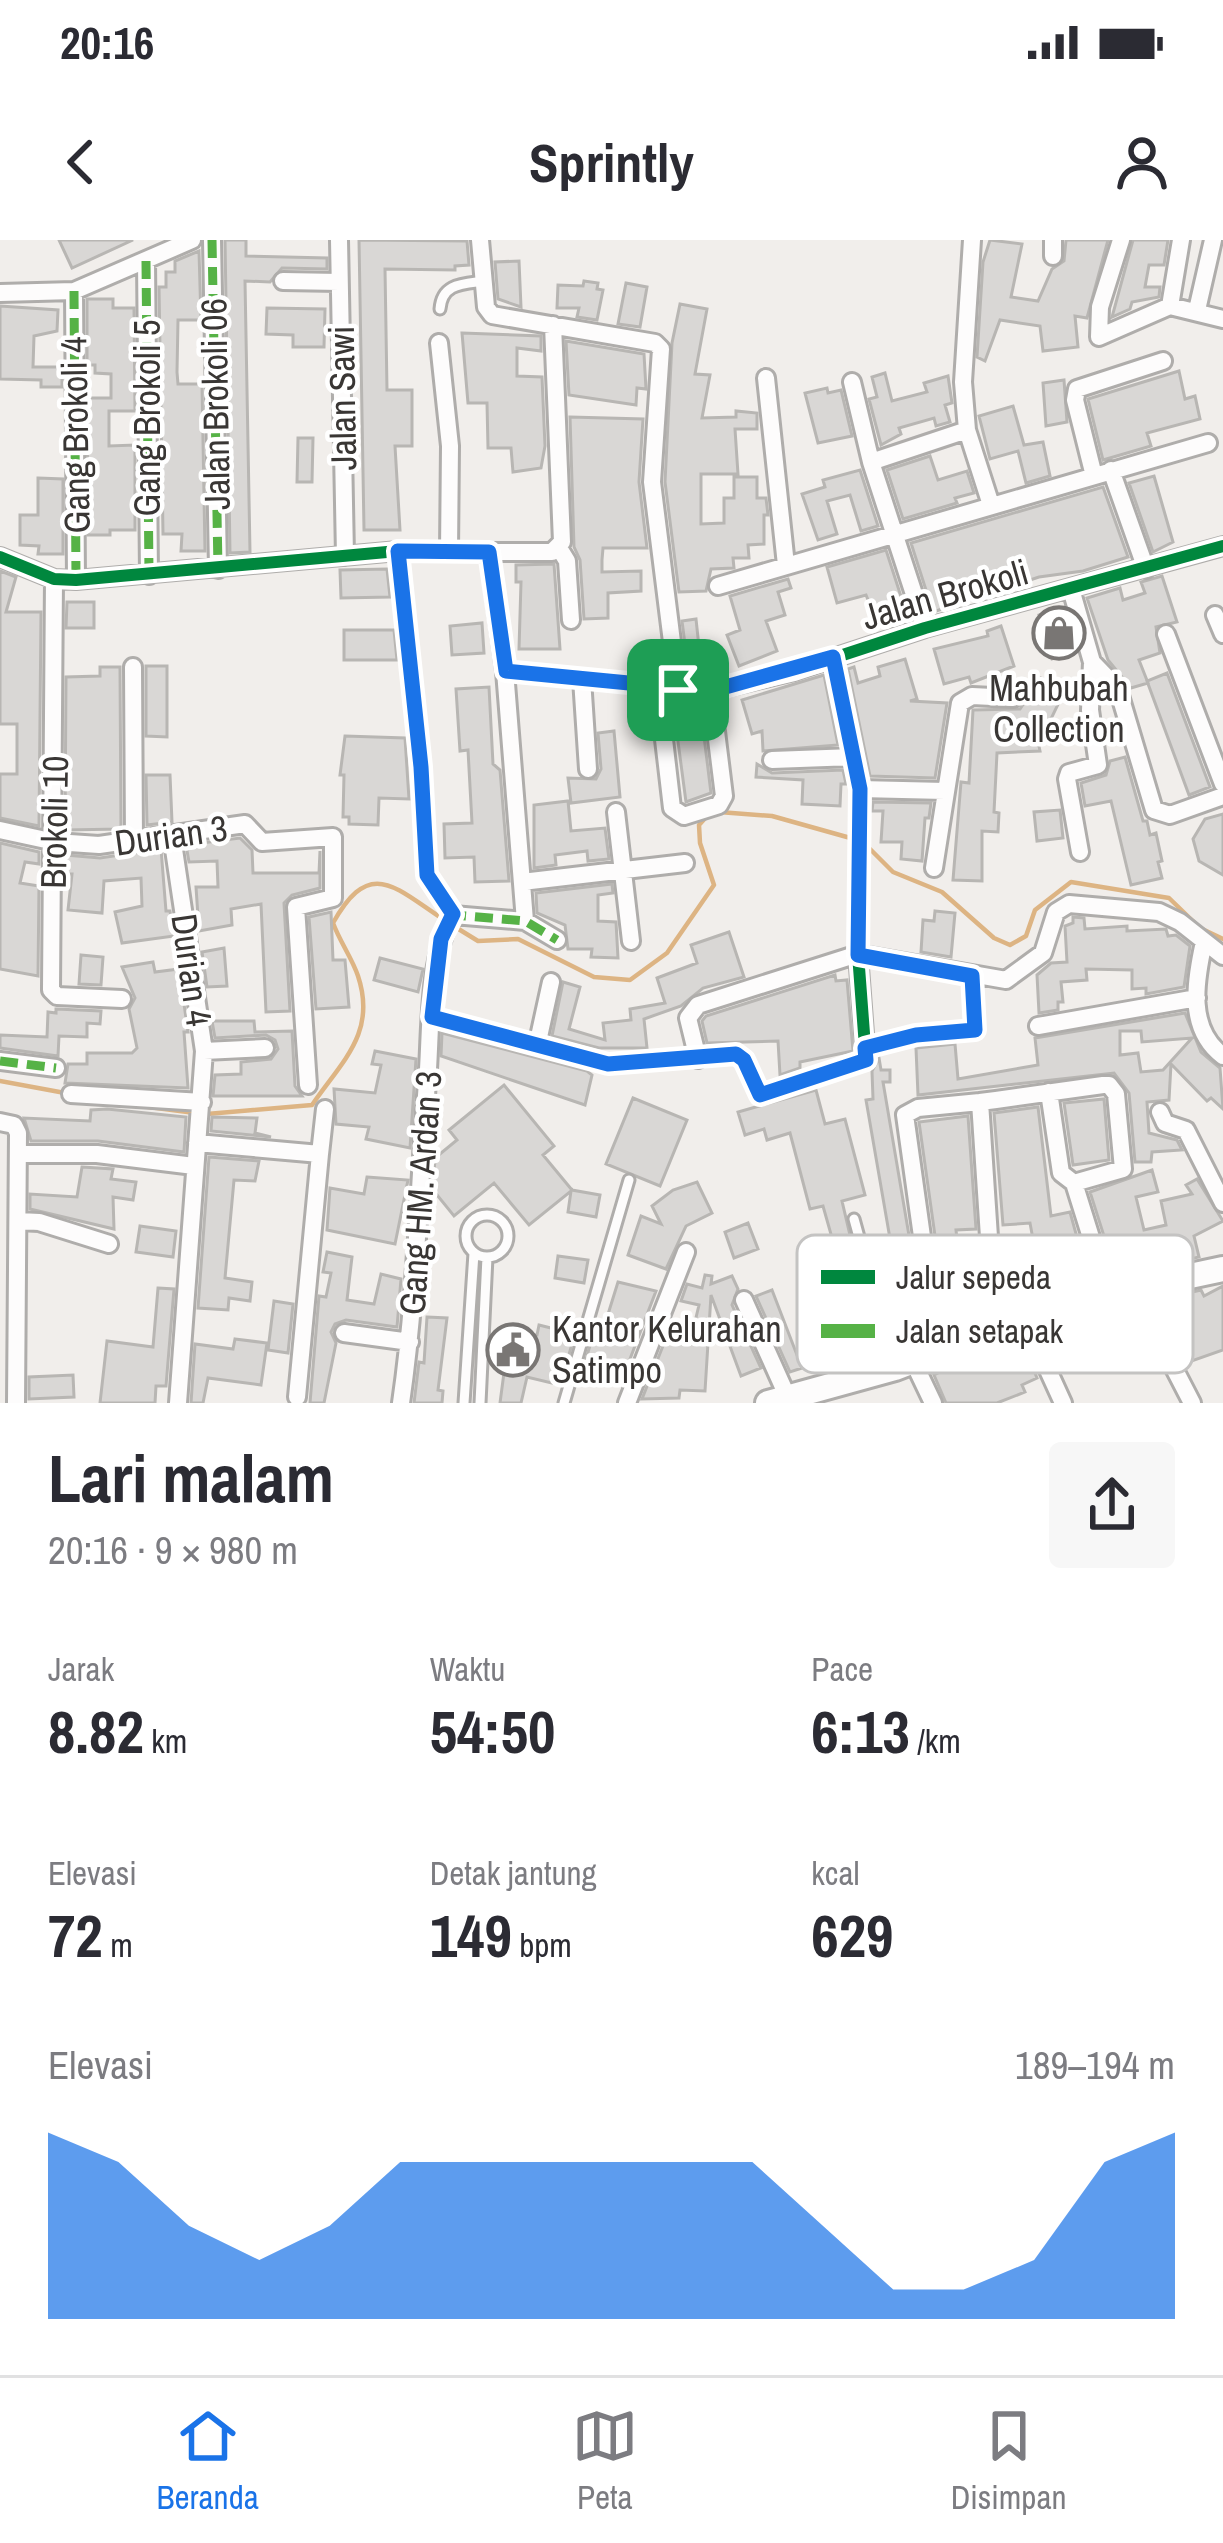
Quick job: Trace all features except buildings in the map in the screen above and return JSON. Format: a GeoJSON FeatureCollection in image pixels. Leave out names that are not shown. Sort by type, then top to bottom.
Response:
{"type":"FeatureCollection","features":[{"type":"Feature","properties":{"kind":"street"},"geometry":{"type":"LineString","coordinates":[[0,292],[74,291],[192,240]]}},
{"type":"Feature","properties":{"kind":"street","name":"Jalan Brokoli 06"},"geometry":{"type":"LineString","coordinates":[[212,240],[218,569]]}},
{"type":"Feature","properties":{"kind":"street","name":"Jalan Sawi"},"geometry":{"type":"LineString","coordinates":[[339,240],[345,556]]}},
{"type":"Feature","properties":{"kind":"street"},"geometry":{"type":"LineString","coordinates":[[480,240],[486,307],[492,315],[655,343],[662,349],[652,482],[678,690]]}},
{"type":"Feature","properties":{"kind":"street"},"geometry":{"type":"LineString","coordinates":[[972,240],[963,382],[967,430],[991,505]]}},
{"type":"Feature","properties":{"kind":"street"},"geometry":{"type":"LineString","coordinates":[[1121,240],[1100,307],[1100,337],[1170,306],[1223,319]]}},
{"type":"Feature","properties":{"kind":"street"},"geometry":{"type":"LineString","coordinates":[[1170,306],[1181,240]]}},
{"type":"Feature","properties":{"kind":"street"},"geometry":{"type":"LineString","coordinates":[[1197,310],[1213,240]]}},
{"type":"Feature","properties":{"kind":"street","name":"Gang Brokoli 5"},"geometry":{"type":"LineString","coordinates":[[146,262],[148,575]]}},
{"type":"Feature","properties":{"kind":"street"},"geometry":{"type":"LineString","coordinates":[[283,281],[339,282]]}},
{"type":"Feature","properties":{"kind":"street","name":"Gang Brokoli 4"},"geometry":{"type":"LineString","coordinates":[[74,291],[76,580]]}},
{"type":"Feature","properties":{"kind":"street"},"geometry":{"type":"LineString","coordinates":[[554,325],[559,548],[568,567],[571,620]]}},
{"type":"Feature","properties":{"kind":"street"},"geometry":{"type":"LineString","coordinates":[[439,343],[450,446],[449,552]]}},
{"type":"Feature","properties":{"kind":"street"},"geometry":{"type":"LineString","coordinates":[[1145,568],[1075,400],[1077,388],[1163,362]]}},
{"type":"Feature","properties":{"kind":"street"},"geometry":{"type":"LineString","coordinates":[[766,378],[786,565]]}},
{"type":"Feature","properties":{"kind":"street"},"geometry":{"type":"LineString","coordinates":[[851,382],[871,462],[925,628]]}},
{"type":"Feature","properties":{"kind":"street"},"geometry":{"type":"LineString","coordinates":[[871,462],[967,430]]}},
{"type":"Feature","properties":{"kind":"street"},"geometry":{"type":"LineString","coordinates":[[718,586],[1208,443]]}},
{"type":"Feature","properties":{"kind":"street","name":"Jalan Brokoli"},"geometry":{"type":"LineString","coordinates":[[506,671],[711,691],[1223,546]]}},
{"type":"Feature","properties":{"kind":"street"},"geometry":{"type":"LineString","coordinates":[[0,557],[54,579],[76,580],[398,551],[559,548]]}},
{"type":"Feature","properties":{"kind":"street"},"geometry":{"type":"LineString","coordinates":[[398,551],[421,767],[427,875],[450,920],[525,921],[557,940]]}},
{"type":"Feature","properties":{"kind":"street"},"geometry":{"type":"LineString","coordinates":[[489,552],[506,671],[525,921]]}},
{"type":"Feature","properties":{"kind":"street","name":"Brokoli 10"},"geometry":{"type":"LineString","coordinates":[[54,579],[51,990],[57,996],[122,999]]}},
{"type":"Feature","properties":{"kind":"street"},"geometry":{"type":"LineString","coordinates":[[1071,590],[1092,662],[1090,710],[1099,762],[1096,767],[1069,773],[1067,779],[1080,852]]}},
{"type":"Feature","properties":{"kind":"street"},"geometry":{"type":"LineString","coordinates":[[1215,615],[1223,634]]}},
{"type":"Feature","properties":{"kind":"street"},"geometry":{"type":"LineString","coordinates":[[1166,634],[1223,784]]}},
{"type":"Feature","properties":{"kind":"street"},"geometry":{"type":"LineString","coordinates":[[833,657],[860,789],[858,955],[866,1054]]}},
{"type":"Feature","properties":{"kind":"street"},"geometry":{"type":"LineString","coordinates":[[1092,662],[1118,689],[1159,814],[1223,796]]}},
{"type":"Feature","properties":{"kind":"street"},"geometry":{"type":"LineString","coordinates":[[133,667],[134,842]]}},
{"type":"Feature","properties":{"kind":"street"},"geometry":{"type":"LineString","coordinates":[[582,679],[588,769]]}},
{"type":"Feature","properties":{"kind":"street"},"geometry":{"type":"LineString","coordinates":[[658,688],[672,808],[680,815],[719,805],[724,796],[711,691]]}},
{"type":"Feature","properties":{"kind":"street"},"geometry":{"type":"LineString","coordinates":[[934,868],[962,700],[1012,698]]}},
{"type":"Feature","properties":{"kind":"street"},"geometry":{"type":"LineString","coordinates":[[772,760],[854,757]]}},
{"type":"Feature","properties":{"kind":"street"},"geometry":{"type":"LineString","coordinates":[[860,789],[944,791]]}},
{"type":"Feature","properties":{"kind":"street"},"geometry":{"type":"LineString","coordinates":[[616,812],[631,941]]}},
{"type":"Feature","properties":{"kind":"street","name":"Durian 3"},"geometry":{"type":"LineString","coordinates":[[0,830],[55,842],[134,842],[245,824],[260,841],[334,838],[333,898],[296,908],[308,1085]]}},
{"type":"Feature","properties":{"kind":"street","name":"Durian 4"},"geometry":{"type":"LineString","coordinates":[[172,836],[204,1051],[178,1403]]}},
{"type":"Feature","properties":{"kind":"street"},"geometry":{"type":"LineString","coordinates":[[522,882],[686,862]]}},
{"type":"Feature","properties":{"kind":"street"},"geometry":{"type":"LineString","coordinates":[[698,1059],[688,1018],[692,1008],[858,955],[1006,980],[1030,966],[1042,952],[1056,912],[1069,904],[1159,912],[1180,922],[1223,956]]}},
{"type":"Feature","properties":{"kind":"street","name":"Gang HM. Ardan 3"},"geometry":{"type":"LineString","coordinates":[[401,1403],[410,1342],[432,1017],[450,920]]}},
{"type":"Feature","properties":{"kind":"street"},"geometry":{"type":"LineString","coordinates":[[1204,942],[1197,998],[1201,1031],[1223,1056]]}},
{"type":"Feature","properties":{"kind":"street"},"geometry":{"type":"LineString","coordinates":[[432,1017],[608,1064],[741,1056],[760,1095],[916,1035],[975,1030],[972,976]]}},
{"type":"Feature","properties":{"kind":"street"},"geometry":{"type":"LineString","coordinates":[[537,1046],[550,982]]}},
{"type":"Feature","properties":{"kind":"street"},"geometry":{"type":"LineString","coordinates":[[1037,1026],[1197,998]]}},
{"type":"Feature","properties":{"kind":"street"},"geometry":{"type":"LineString","coordinates":[[204,1051],[266,1048]]}},
{"type":"Feature","properties":{"kind":"street"},"geometry":{"type":"LineString","coordinates":[[0,1061],[56,1068]]}},
{"type":"Feature","properties":{"kind":"street"},"geometry":{"type":"LineString","coordinates":[[918,1235],[904,1120],[912,1109],[1109,1085],[1116,1094],[1124,1167],[1074,1183]]}},
{"type":"Feature","properties":{"kind":"street"},"geometry":{"type":"LineString","coordinates":[[1049,1092],[1058,1166],[1074,1183],[1096,1235]]}},
{"type":"Feature","properties":{"kind":"street"},"geometry":{"type":"LineString","coordinates":[[71,1094],[201,1108]]}},
{"type":"Feature","properties":{"kind":"street"},"geometry":{"type":"LineString","coordinates":[[980,1102],[989,1235]]}},
{"type":"Feature","properties":{"kind":"street"},"geometry":{"type":"LineString","coordinates":[[297,1397],[325,1109]]}},
{"type":"Feature","properties":{"kind":"street"},"geometry":{"type":"LineString","coordinates":[[1160,1112],[1165,1123],[1186,1130],[1223,1203]]}},
{"type":"Feature","properties":{"kind":"street"},"geometry":{"type":"LineString","coordinates":[[0,1122],[17,1128],[19,1154],[16,1403]]}},
{"type":"Feature","properties":{"kind":"street"},"geometry":{"type":"LineString","coordinates":[[197,1143],[320,1154]]}},
{"type":"Feature","properties":{"kind":"street"},"geometry":{"type":"LineString","coordinates":[[19,1154],[123,1156],[194,1166]]}},
{"type":"Feature","properties":{"kind":"street"},"geometry":{"type":"LineString","coordinates":[[19,1221],[50,1225],[110,1244]]}},
{"type":"Feature","properties":{"kind":"street"},"geometry":{"type":"LineString","coordinates":[[628,1403],[686,1252]]}},
{"type":"Feature","properties":{"kind":"street"},"geometry":{"type":"LineString","coordinates":[[1193,1275],[1223,1269]]}},
{"type":"Feature","properties":{"kind":"street"},"geometry":{"type":"LineString","coordinates":[[744,1300],[778,1400],[875,1373]]}},
{"type":"Feature","properties":{"kind":"street"},"geometry":{"type":"LineString","coordinates":[[344,1333],[410,1342]]}},
{"type":"Feature","properties":{"kind":"street"},"geometry":{"type":"LineString","coordinates":[[910,1373],[933,1403]]}},
{"type":"Feature","properties":{"kind":"street"},"geometry":{"type":"LineString","coordinates":[[1046,1373],[1063,1403]]}},
{"type":"Feature","properties":{"kind":"street"},"geometry":{"type":"LineString","coordinates":[[1173,1373],[1192,1403]]}},
{"type":"Feature","properties":{"kind":"lane"},"geometry":{"type":"LineString","coordinates":[[440,309],[441,298],[452,286],[484,281]]}},
{"type":"Feature","properties":{"kind":"lane"},"geometry":{"type":"LineString","coordinates":[[564,1403],[629,1180]]}},
{"type":"Feature","properties":{"kind":"lane"},"geometry":{"type":"LineString","coordinates":[[464,1403],[474,1253],[466,1235],[471,1222],[484,1216],[497,1218],[506,1228],[507,1241],[500,1252],[487,1257],[474,1253]]}},
{"type":"Feature","properties":{"kind":"lane"},"geometry":{"type":"LineString","coordinates":[[854,1219],[859,1235]]}},
{"type":"Feature","properties":{"kind":"lane"},"geometry":{"type":"LineString","coordinates":[[480,1403],[487,1257]]}},
{"type":"Feature","properties":{"kind":"waterway"},"geometry":{"type":"LineString","coordinates":[[719,812],[772,816],[854,839]]}},
{"type":"Feature","properties":{"kind":"waterway"},"geometry":{"type":"LineString","coordinates":[[452,925],[478,941],[518,939],[594,977],[630,980],[667,953],[714,885],[700,843],[699,825],[708,815]]}},
{"type":"Feature","properties":{"kind":"waterway"},"geometry":{"type":"LineString","coordinates":[[864,843],[893,872],[942,892],[994,938],[1010,945],[1026,936],[1035,910],[1071,882],[1169,898],[1200,928],[1223,939]]}},
{"type":"Feature","properties":{"kind":"waterway"},"geometry":{"type":"LineString","coordinates":[[207,1114],[312,1105],[345,1060],[360,1030],[363,996],[333,923],[359,890],[384,884],[443,919]]}},
{"type":"Feature","properties":{"kind":"waterway"},"geometry":{"type":"LineString","coordinates":[[0,1081],[65,1093]]}},
{"type":"Feature","properties":{"kind":"waterway"},"geometry":{"type":"LineString","coordinates":[[141,1106],[195,1113]]}},
{"type":"Feature","properties":{"kind":"marked path"},"geometry":{"type":"LineString","coordinates":[[212,240],[218,569]]}},
{"type":"Feature","properties":{"kind":"marked path"},"geometry":{"type":"LineString","coordinates":[[146,261],[149,575]]}},
{"type":"Feature","properties":{"kind":"marked path"},"geometry":{"type":"LineString","coordinates":[[74,291],[76,580]]}},
{"type":"Feature","properties":{"kind":"marked path"},"geometry":{"type":"LineString","coordinates":[[426,864],[431,886],[453,915],[525,921],[557,940]]}},
{"type":"Feature","properties":{"kind":"marked path"},"geometry":{"type":"LineString","coordinates":[[0,1061],[56,1068]]}},
{"type":"Feature","properties":{"kind":"cycle path"},"geometry":{"type":"LineString","coordinates":[[0,557],[54,579],[76,580],[398,551],[489,552],[505,671],[711,691],[1223,546]]}},
{"type":"Feature","properties":{"kind":"cycle path"},"geometry":{"type":"LineString","coordinates":[[432,1017],[608,1064],[736,1054],[744,1060],[760,1095],[866,1060],[858,954],[860,789],[833,657]]}},
{"type":"Feature","properties":{"kind":"place","name":"Mahbubah Collection"},"geometry":{"type":"Point","coordinates":[1059,633]}},
{"type":"Feature","properties":{"kind":"place","name":"Kantor Kelurahan Satimpo"},"geometry":{"type":"Point","coordinates":[513,1350]}},
{"type":"Feature","properties":{"kind":"route"},"geometry":{"type":"LineString","coordinates":[[398,551],[489,552],[506,671],[678,690],[711,691],[833,657],[860,789],[858,955],[972,976],[975,1030],[916,1035],[865,1048],[866,1060],[760,1095],[744,1060],[736,1054],[608,1064],[432,1017],[441,939],[453,914],[427,875],[421,767],[398,551]]}}]}
